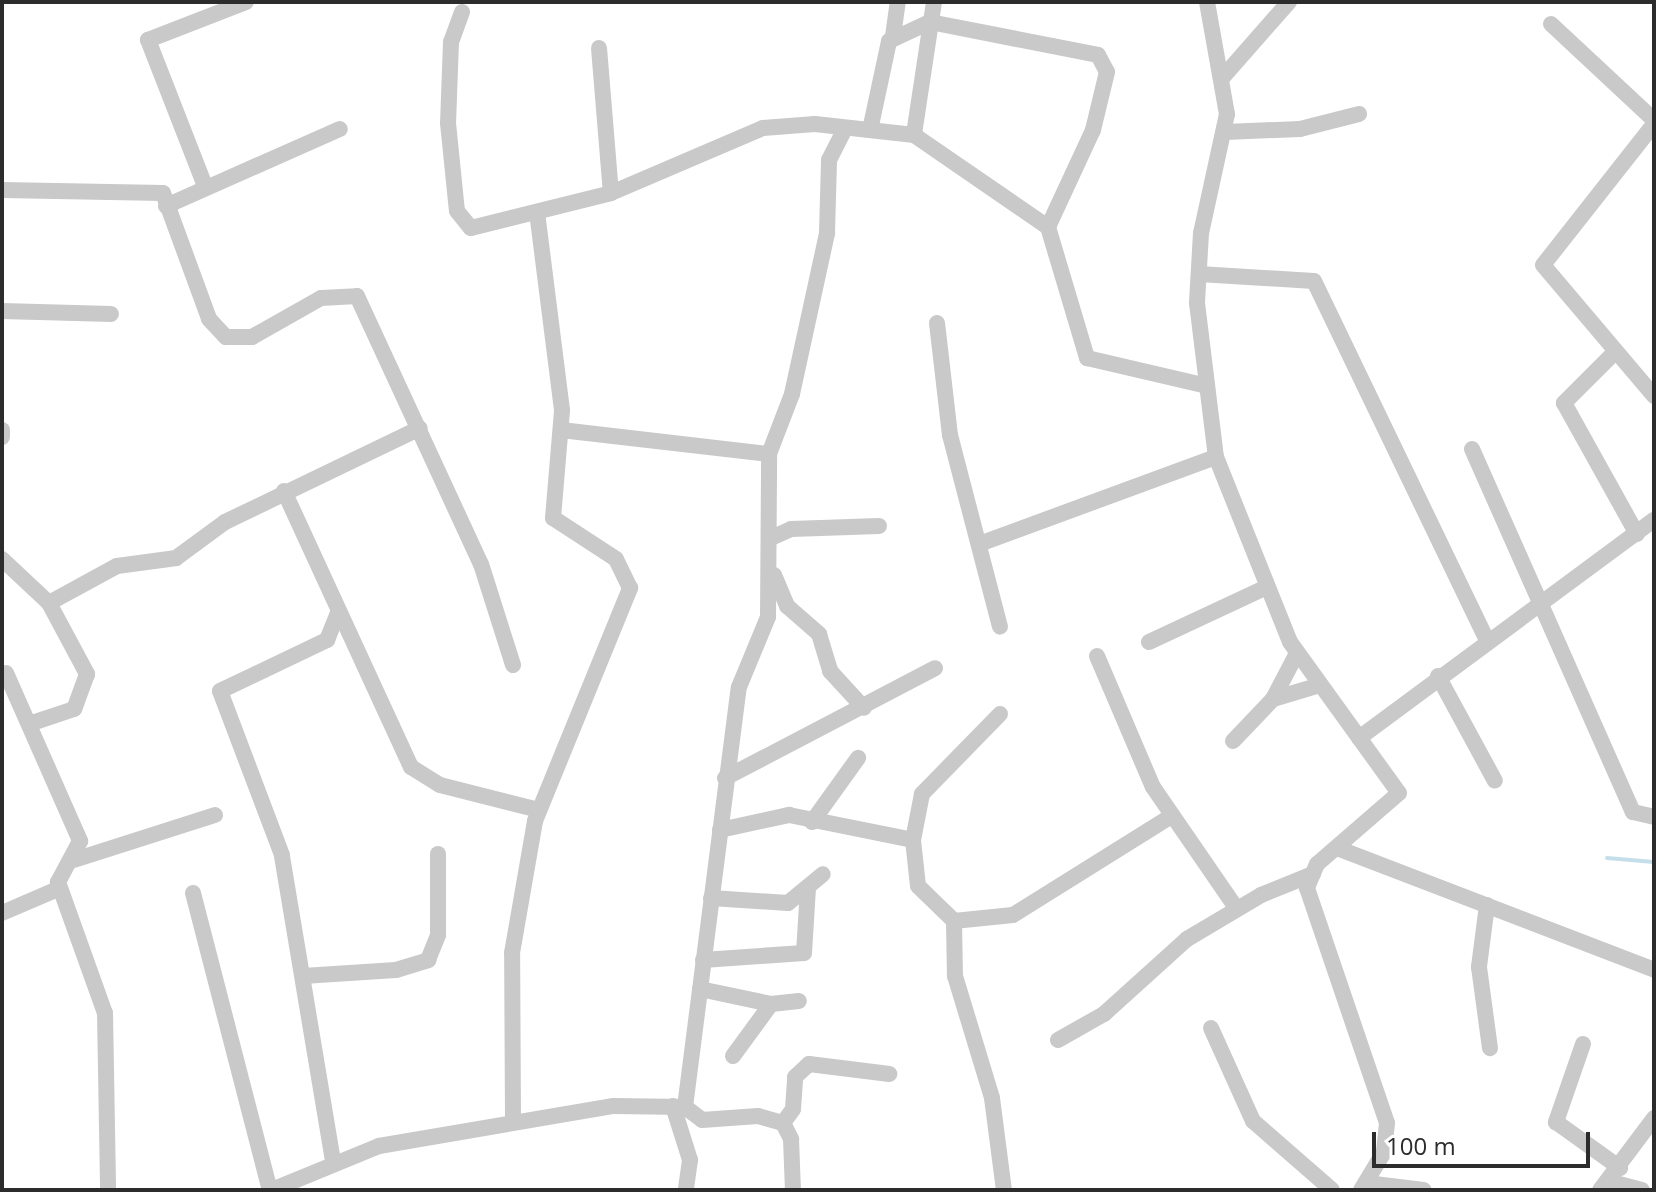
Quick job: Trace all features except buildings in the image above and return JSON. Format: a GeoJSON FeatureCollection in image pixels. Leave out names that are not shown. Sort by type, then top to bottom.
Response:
{"type":"FeatureCollection","features":[{"type":"Feature","properties":{"kind":"street"},"geometry":{"type":"LineString","coordinates":[[205,186],[148,40],[228,4],[246,2]]}},
{"type":"Feature","properties":{"kind":"street"},"geometry":{"type":"LineString","coordinates":[[870,130],[898,2]]}},
{"type":"Feature","properties":{"kind":"street"},"geometry":{"type":"LineString","coordinates":[[914,135],[934,2]]}},
{"type":"Feature","properties":{"kind":"street"},"geometry":{"type":"LineString","coordinates":[[1058,1040],[1104,1014],[1175,948],[1237,909],[1313,874],[1337,848],[1399,793],[1317,686],[1297,653],[1267,587],[1216,457],[1203,385],[1199,274],[1225,132],[1223,77],[1207,2]]}},
{"type":"Feature","properties":{"kind":"street"},"geometry":{"type":"LineString","coordinates":[[1223,77],[1289,2]]}},
{"type":"Feature","properties":{"kind":"street"},"geometry":{"type":"LineString","coordinates":[[462,12],[451,42],[448,123],[457,211],[471,228],[611,193],[763,128],[815,124],[844,131],[870,130],[914,135],[1048,227],[1087,358],[1203,385]]}},
{"type":"Feature","properties":{"kind":"street"},"geometry":{"type":"LineString","coordinates":[[893,36],[930,22],[1078,49],[1105,63],[1093,130],[1048,227]]}},
{"type":"Feature","properties":{"kind":"street"},"geometry":{"type":"LineString","coordinates":[[1551,24],[1654,122],[1544,261],[1552,283],[1654,396]]}},
{"type":"Feature","properties":{"kind":"street"},"geometry":{"type":"LineString","coordinates":[[599,48],[611,193]]}},
{"type":"Feature","properties":{"kind":"street"},"geometry":{"type":"LineString","coordinates":[[1225,132],[1300,129],[1359,114]]}},
{"type":"Feature","properties":{"kind":"street"},"geometry":{"type":"LineString","coordinates":[[166,206],[205,186],[340,129]]}},
{"type":"Feature","properties":{"kind":"street"},"geometry":{"type":"LineString","coordinates":[[686,1190],[690,1160],[679,1106],[700,989],[725,778],[739,687],[768,617],[771,538],[769,454],[792,394],[827,233],[829,160],[844,131]]}},
{"type":"Feature","properties":{"kind":"street"},"geometry":{"type":"LineString","coordinates":[[2,190],[156,191],[166,206],[219,332],[252,337],[321,298],[357,296],[481,564],[513,665]]}},
{"type":"Feature","properties":{"kind":"street"},"geometry":{"type":"LineString","coordinates":[[513,1120],[512,953],[539,810],[630,588],[616,559],[553,518],[561,430],[558,345],[537,213]]}},
{"type":"Feature","properties":{"kind":"street"},"geometry":{"type":"LineString","coordinates":[[1199,274],[1314,281],[1486,638]]}},
{"type":"Feature","properties":{"kind":"street"},"geometry":{"type":"LineString","coordinates":[[2,311],[111,314]]}},
{"type":"Feature","properties":{"kind":"street"},"geometry":{"type":"LineString","coordinates":[[937,323],[950,435],[982,543],[1000,627]]}},
{"type":"Feature","properties":{"kind":"street"},"geometry":{"type":"LineString","coordinates":[[1614,353],[1565,409],[1637,534]]}},
{"type":"Feature","properties":{"kind":"street"},"geometry":{"type":"LineString","coordinates":[[49,603],[117,566],[176,558],[284,491],[420,428]]}},
{"type":"Feature","properties":{"kind":"street"},"geometry":{"type":"LineString","coordinates":[[2,430],[2,437]]}},
{"type":"Feature","properties":{"kind":"street"},"geometry":{"type":"LineString","coordinates":[[561,430],[769,454]]}},
{"type":"Feature","properties":{"kind":"street"},"geometry":{"type":"LineString","coordinates":[[1472,449],[1501,525],[1541,598],[1633,812],[1654,817]]}},
{"type":"Feature","properties":{"kind":"street"},"geometry":{"type":"LineString","coordinates":[[982,543],[1216,457]]}},
{"type":"Feature","properties":{"kind":"street"},"geometry":{"type":"LineString","coordinates":[[284,491],[337,615],[420,777],[539,810]]}},
{"type":"Feature","properties":{"kind":"street"},"geometry":{"type":"LineString","coordinates":[[1359,738],[1486,638],[1654,520]]}},
{"type":"Feature","properties":{"kind":"street"},"geometry":{"type":"LineString","coordinates":[[771,538],[791,529],[879,526]]}},
{"type":"Feature","properties":{"kind":"street"},"geometry":{"type":"LineString","coordinates":[[2,559],[49,603],[87,674],[74,709],[29,724]]}},
{"type":"Feature","properties":{"kind":"street"},"geometry":{"type":"LineString","coordinates":[[768,569],[787,606],[819,634],[835,678],[864,708]]}},
{"type":"Feature","properties":{"kind":"street"},"geometry":{"type":"LineString","coordinates":[[1149,642],[1267,587]]}},
{"type":"Feature","properties":{"kind":"street"},"geometry":{"type":"LineString","coordinates":[[333,1161],[282,855],[220,691],[327,640],[337,615]]}},
{"type":"Feature","properties":{"kind":"street"},"geometry":{"type":"LineString","coordinates":[[1233,741],[1273,699],[1297,653]]}},
{"type":"Feature","properties":{"kind":"street"},"geometry":{"type":"LineString","coordinates":[[1097,656],[1170,817],[1237,909]]}},
{"type":"Feature","properties":{"kind":"street"},"geometry":{"type":"LineString","coordinates":[[725,778],[864,708],[935,668]]}},
{"type":"Feature","properties":{"kind":"street"},"geometry":{"type":"LineString","coordinates":[[6,673],[80,841],[74,860],[58,878],[105,1013],[108,1190]]}},
{"type":"Feature","properties":{"kind":"street"},"geometry":{"type":"LineString","coordinates":[[1438,676],[1495,781]]}},
{"type":"Feature","properties":{"kind":"street"},"geometry":{"type":"LineString","coordinates":[[1273,699],[1317,686]]}},
{"type":"Feature","properties":{"kind":"street"},"geometry":{"type":"LineString","coordinates":[[1000,714],[927,786],[913,840],[920,893],[954,921],[1013,915],[1170,817]]}},
{"type":"Feature","properties":{"kind":"street"},"geometry":{"type":"LineString","coordinates":[[812,822],[858,758]]}},
{"type":"Feature","properties":{"kind":"street"},"geometry":{"type":"LineString","coordinates":[[74,860],[215,815]]}},
{"type":"Feature","properties":{"kind":"street"},"geometry":{"type":"LineString","coordinates":[[720,830],[780,815],[913,840]]}},
{"type":"Feature","properties":{"kind":"street"},"geometry":{"type":"LineString","coordinates":[[1337,848],[1654,970]]}},
{"type":"Feature","properties":{"kind":"street"},"geometry":{"type":"LineString","coordinates":[[303,976],[396,970],[428,960],[438,935],[438,854]]}},
{"type":"Feature","properties":{"kind":"street"},"geometry":{"type":"LineString","coordinates":[[711,898],[788,903],[823,874]]}},
{"type":"Feature","properties":{"kind":"street"},"geometry":{"type":"LineString","coordinates":[[1313,874],[1313,914],[1387,1123],[1384,1152],[1364,1186],[1424,1190]]}},
{"type":"Feature","properties":{"kind":"street"},"geometry":{"type":"LineString","coordinates":[[2,913],[60,888]]}},
{"type":"Feature","properties":{"kind":"street"},"geometry":{"type":"LineString","coordinates":[[703,960],[804,953],[808,888]]}},
{"type":"Feature","properties":{"kind":"street"},"geometry":{"type":"LineString","coordinates":[[193,893],[271,1190],[333,1161],[513,1120],[679,1106],[702,1120],[758,1116],[783,1123],[791,1139],[793,1186],[811,1190]]}},
{"type":"Feature","properties":{"kind":"street"},"geometry":{"type":"LineString","coordinates":[[1487,905],[1479,967],[1490,1048]]}},
{"type":"Feature","properties":{"kind":"street"},"geometry":{"type":"LineString","coordinates":[[954,921],[955,976],[992,1098],[1004,1190]]}},
{"type":"Feature","properties":{"kind":"street"},"geometry":{"type":"LineString","coordinates":[[700,989],[771,1004],[799,1001]]}},
{"type":"Feature","properties":{"kind":"street"},"geometry":{"type":"LineString","coordinates":[[733,1056],[771,1004]]}},
{"type":"Feature","properties":{"kind":"street"},"geometry":{"type":"LineString","coordinates":[[1211,1028],[1253,1121],[1332,1190]]}},
{"type":"Feature","properties":{"kind":"street"},"geometry":{"type":"LineString","coordinates":[[1583,1044],[1556,1122],[1620,1168]]}},
{"type":"Feature","properties":{"kind":"street"},"geometry":{"type":"LineString","coordinates":[[783,1123],[793,1109],[795,1077],[809,1064],[889,1074]]}},
{"type":"Feature","properties":{"kind":"street"},"geometry":{"type":"LineString","coordinates":[[1604,1186],[1654,1118]]}},
{"type":"Feature","properties":{"kind":"street"},"geometry":{"type":"LineString","coordinates":[[1604,1186],[1642,1190]]}},
{"type":"Feature","properties":{"kind":"waterway"},"geometry":{"type":"LineString","coordinates":[[1607,858],[1654,862]]}}]}
